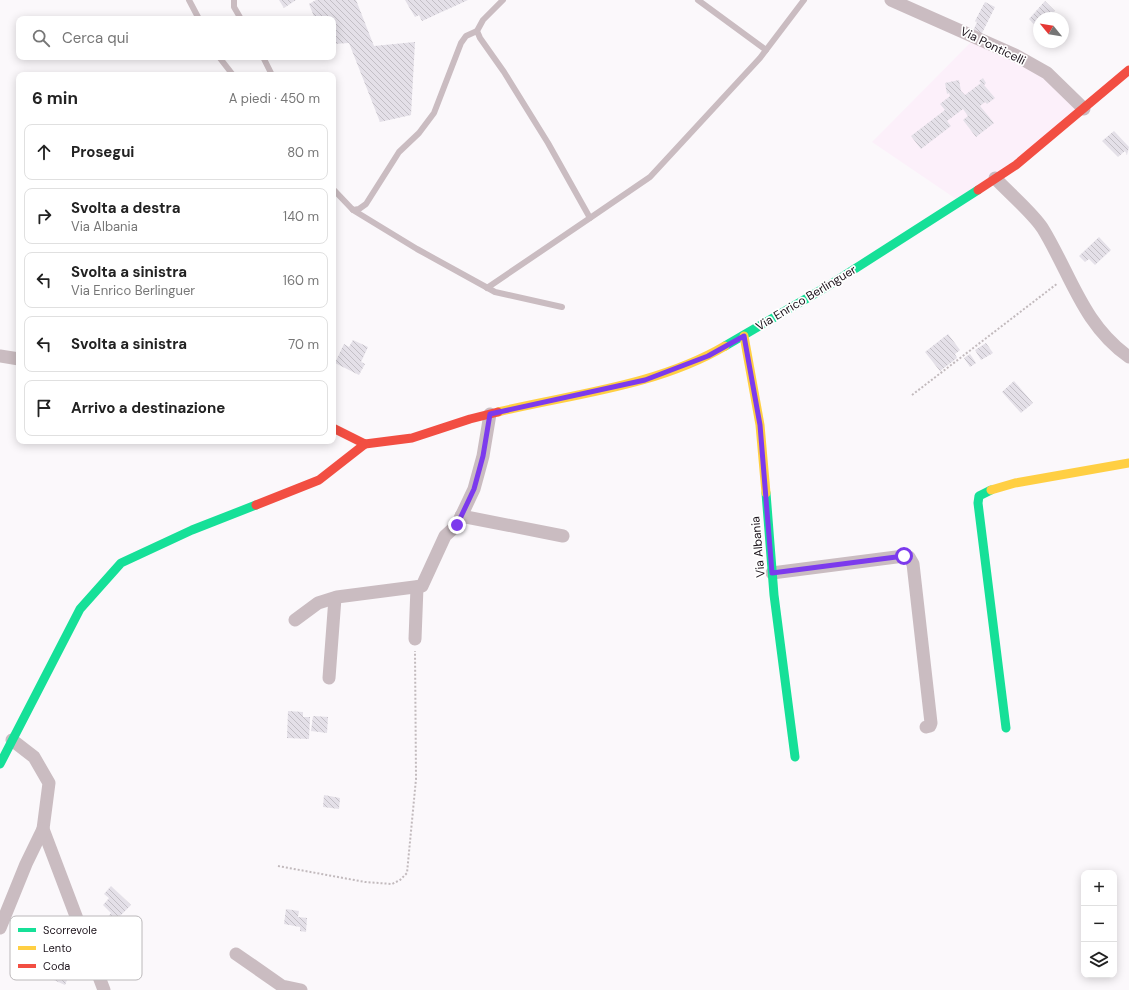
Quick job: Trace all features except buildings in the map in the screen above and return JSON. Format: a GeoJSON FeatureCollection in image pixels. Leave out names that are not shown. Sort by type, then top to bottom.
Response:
{"type":"FeatureCollection","features":[{"type":"Feature","properties":{"kind":"street","name":"Via Ponticelli"},"geometry":{"type":"LineString","coordinates":[[891,0],[1015,55],[1047,74],[1084,109]]}},
{"type":"Feature","properties":{"kind":"street","name":"Via Enrico Berlinguer"},"geometry":{"type":"LineString","coordinates":[[365,444],[412,438],[490,414],[645,380],[708,356],[828,286],[1016,164],[1084,109],[1129,70]]}},
{"type":"Feature","properties":{"kind":"street"},"geometry":{"type":"LineString","coordinates":[[995,178],[1042,228],[1091,320],[1119,350],[1129,357]]}},
{"type":"Feature","properties":{"kind":"street","name":"Via Albania"},"geometry":{"type":"LineString","coordinates":[[744,336],[760,425],[772,573],[795,756]]}},
{"type":"Feature","properties":{"kind":"street"},"geometry":{"type":"LineString","coordinates":[[0,356],[16,359]]}},
{"type":"Feature","properties":{"kind":"street"},"geometry":{"type":"LineString","coordinates":[[295,620],[318,603],[335,598],[422,586],[445,536],[457,525],[474,489],[483,456],[490,414]]}},
{"type":"Feature","properties":{"kind":"street"},"geometry":{"type":"LineString","coordinates":[[0,764],[80,609],[122,563],[192,530],[319,480],[365,444],[336,430]]}},
{"type":"Feature","properties":{"kind":"street"},"geometry":{"type":"LineString","coordinates":[[1006,728],[978,503],[980,496],[986,492],[1015,483],[1129,463]]}},
{"type":"Feature","properties":{"kind":"street"},"geometry":{"type":"LineString","coordinates":[[461,516],[563,536]]}},
{"type":"Feature","properties":{"kind":"street"},"geometry":{"type":"LineString","coordinates":[[772,573],[904,556],[909,557],[913,564],[931,723],[930,726],[926,727]]}},
{"type":"Feature","properties":{"kind":"street"},"geometry":{"type":"LineString","coordinates":[[415,640],[417,586]]}},
{"type":"Feature","properties":{"kind":"street"},"geometry":{"type":"LineString","coordinates":[[329,678],[335,598]]}},
{"type":"Feature","properties":{"kind":"street"},"geometry":{"type":"LineString","coordinates":[[0,928],[26,864],[43,829],[49,783],[34,757],[12,740]]}},
{"type":"Feature","properties":{"kind":"street"},"geometry":{"type":"LineString","coordinates":[[43,829],[76,916]]}},
{"type":"Feature","properties":{"kind":"street"},"geometry":{"type":"LineString","coordinates":[[236,954],[282,986],[301,990]]}},
{"type":"Feature","properties":{"kind":"street"},"geometry":{"type":"LineString","coordinates":[[100,980],[104,990]]}},
{"type":"Feature","properties":{"kind":"lane"},"geometry":{"type":"LineString","coordinates":[[189,0],[197,16]]}},
{"type":"Feature","properties":{"kind":"lane"},"geometry":{"type":"LineString","coordinates":[[234,0],[234,7],[239,16]]}},
{"type":"Feature","properties":{"kind":"lane"},"geometry":{"type":"LineString","coordinates":[[352,210],[359,209],[366,204],[390,163],[419,133],[434,113],[461,42],[466,36],[477,31],[483,20],[503,0]]}},
{"type":"Feature","properties":{"kind":"lane"},"geometry":{"type":"LineString","coordinates":[[698,0],[766,50]]}},
{"type":"Feature","properties":{"kind":"lane"},"geometry":{"type":"LineString","coordinates":[[487,288],[650,177],[766,50],[804,0]]}},
{"type":"Feature","properties":{"kind":"lane"},"geometry":{"type":"LineString","coordinates":[[477,31],[548,143],[590,218]]}},
{"type":"Feature","properties":{"kind":"lane"},"geometry":{"type":"LineString","coordinates":[[221,60],[231,72]]}},
{"type":"Feature","properties":{"kind":"lane"},"geometry":{"type":"LineString","coordinates":[[264,60],[270,72]]}},
{"type":"Feature","properties":{"kind":"lane"},"geometry":{"type":"LineString","coordinates":[[336,192],[352,210],[417,249],[487,288],[495,292],[562,307]]}},
{"type":"Feature","properties":{"kind":"path"},"geometry":{"type":"LineString","coordinates":[[912,395],[1067,276]]}},
{"type":"Feature","properties":{"kind":"path"},"geometry":{"type":"LineString","coordinates":[[278,866],[365,882],[392,884],[407,873],[416,779],[415,640]]}},
{"type":"Feature","properties":{"kind":"shaded area"},"geometry":{"type":"Polygon","coordinates":[[[976,37],[1015,55],[1084,109],[959,201],[872,142],[976,37]]]}},
{"type":"Feature","properties":{"kind":"traffic: fast"},"geometry":{"type":"LineString","coordinates":[[725,346],[828,286],[978,190]]}},
{"type":"Feature","properties":{"kind":"traffic: fast"},"geometry":{"type":"LineString","coordinates":[[991,490],[979,496],[978,503],[1006,728]]}},
{"type":"Feature","properties":{"kind":"traffic: fast"},"geometry":{"type":"LineString","coordinates":[[766,493],[774,595],[795,757]]}},
{"type":"Feature","properties":{"kind":"traffic: fast"},"geometry":{"type":"LineString","coordinates":[[0,764],[80,609],[121,563],[192,530],[256,505]]}},
{"type":"Feature","properties":{"kind":"traffic: slow"},"geometry":{"type":"LineString","coordinates":[[744,336],[760,425],[766,493]]}},
{"type":"Feature","properties":{"kind":"traffic: slow"},"geometry":{"type":"LineString","coordinates":[[498,412],[643,380],[699,360],[725,346]]}},
{"type":"Feature","properties":{"kind":"traffic: slow"},"geometry":{"type":"LineString","coordinates":[[991,490],[1015,483],[1129,463]]}},
{"type":"Feature","properties":{"kind":"traffic: jam"},"geometry":{"type":"LineString","coordinates":[[978,190],[1016,165],[1129,70]]}},
{"type":"Feature","properties":{"kind":"traffic: jam"},"geometry":{"type":"LineString","coordinates":[[336,430],[365,444],[412,438],[470,419],[498,412]]}},
{"type":"Feature","properties":{"kind":"traffic: jam"},"geometry":{"type":"LineString","coordinates":[[256,505],[319,480],[365,444]]}},
{"type":"Feature","properties":{"kind":"route"},"geometry":{"type":"LineString","coordinates":[[457,525],[474,489],[483,456],[490,414],[645,380],[708,356],[744,336],[760,425],[772,573],[904,556]]}}]}
